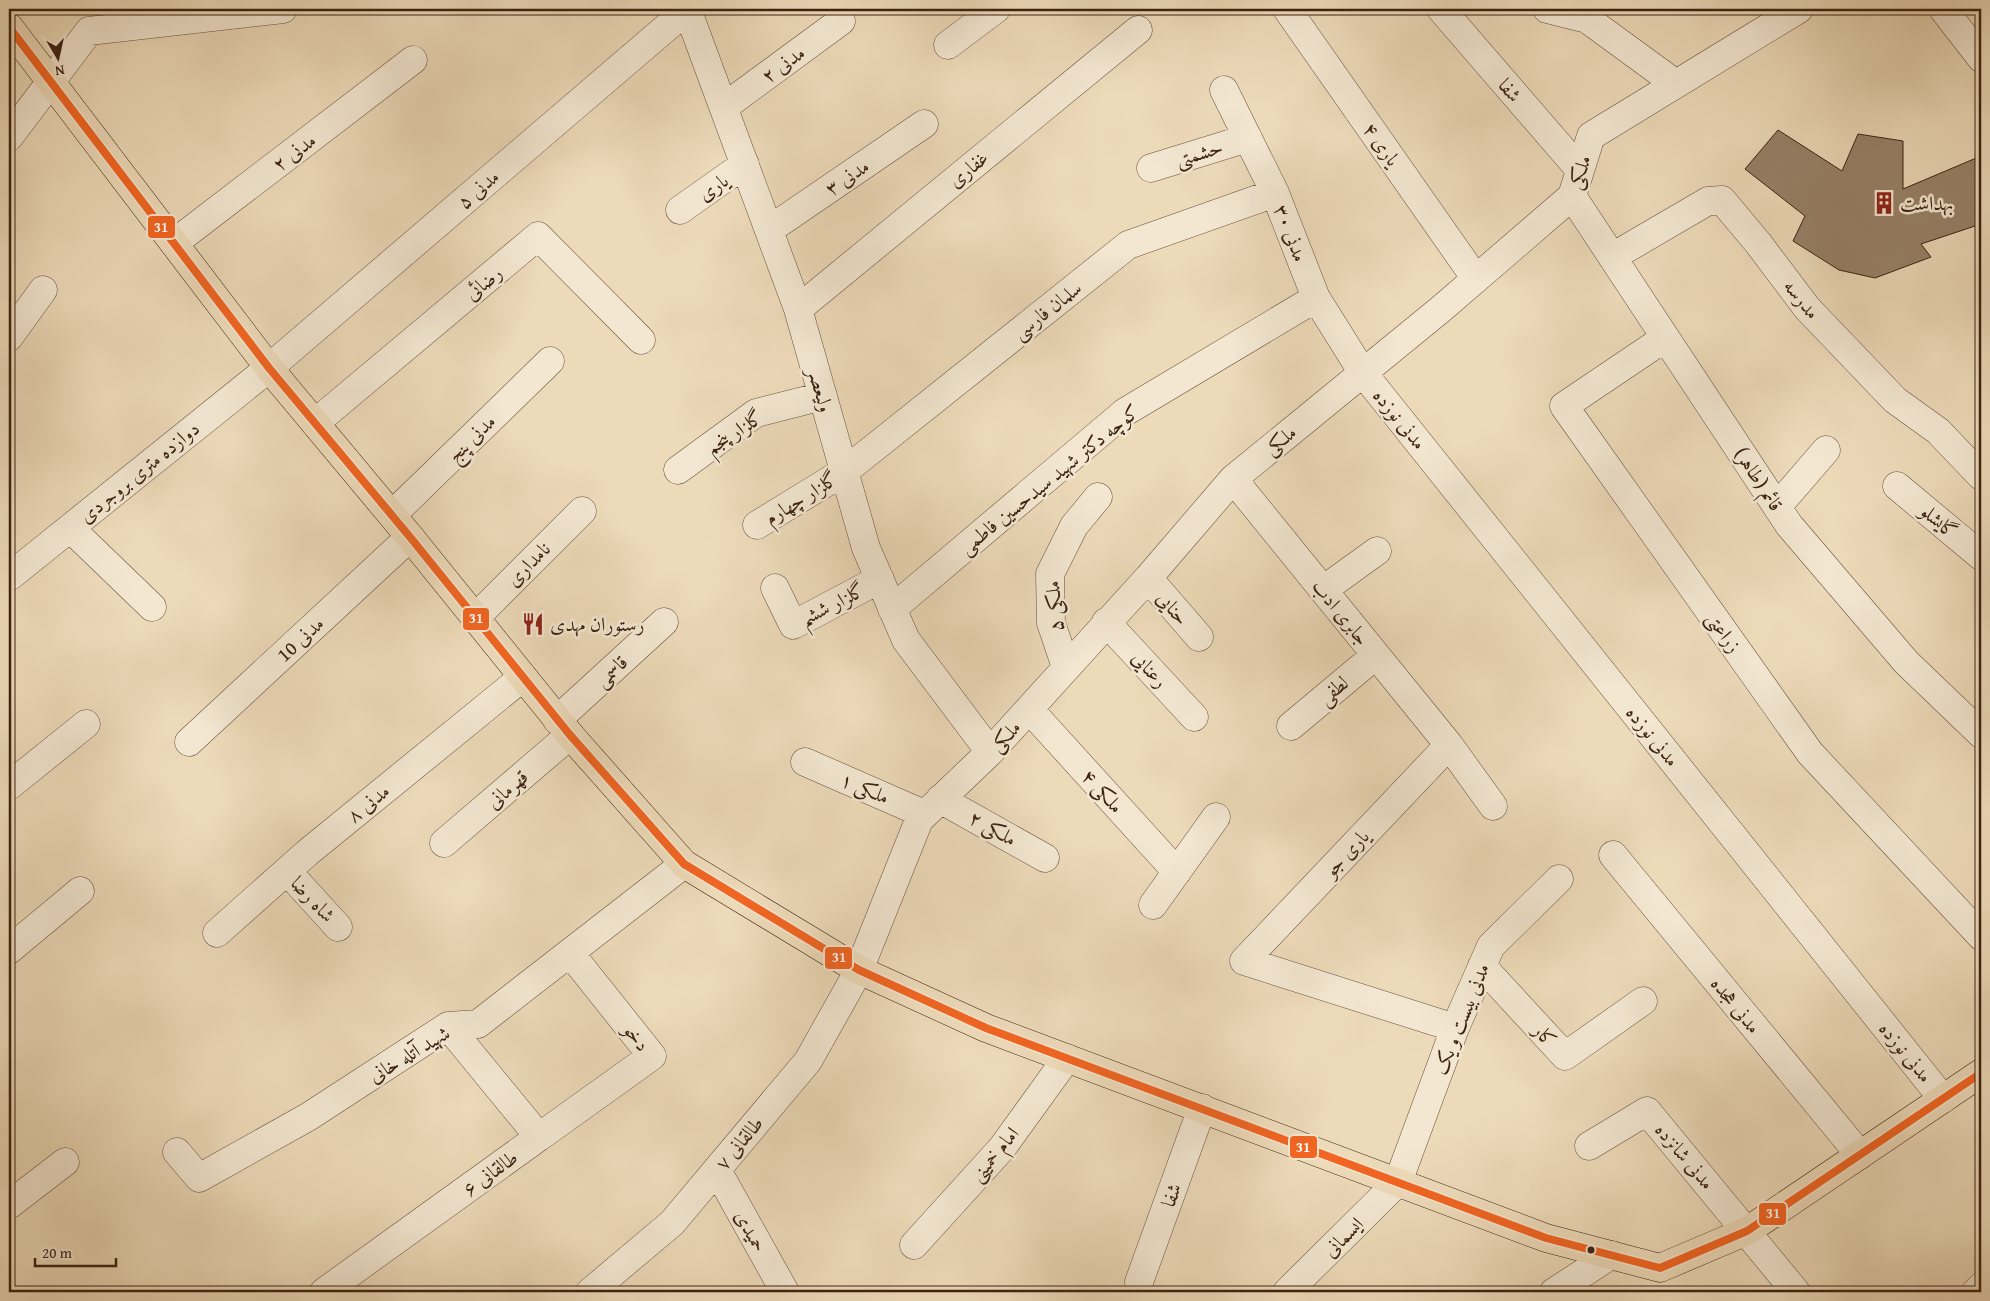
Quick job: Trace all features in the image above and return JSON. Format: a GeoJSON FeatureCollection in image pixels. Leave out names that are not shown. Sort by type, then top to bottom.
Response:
{"type":"FeatureCollection","features":[{"type":"Feature","properties":{"kind":"main road"},"geometry":{"type":"LineString","coordinates":[[9,27],[269,368],[410,537],[563,728],[684,864],[859,970],[986,1028],[1546,1238],[1660,1268],[1747,1231],[1981,1073]]}},
{"type":"Feature","properties":{"kind":"street"},"geometry":{"type":"LineString","coordinates":[[9,137],[89,31],[282,9]]}},
{"type":"Feature","properties":{"kind":"street","name":"ولیعصر"},"geometry":{"type":"LineString","coordinates":[[687,9],[798,309],[866,548],[906,640],[990,752]]}},
{"type":"Feature","properties":{"kind":"street","name":"مدنی ۵"},"geometry":{"type":"LineString","coordinates":[[269,368],[687,9]]}},
{"type":"Feature","properties":{"kind":"street"},"geometry":{"type":"LineString","coordinates":[[948,45],[996,9]]}},
{"type":"Feature","properties":{"kind":"street","name":"یاری ۴"},"geometry":{"type":"LineString","coordinates":[[1287,9],[1476,278]]}},
{"type":"Feature","properties":{"kind":"street","name":"شفا"},"geometry":{"type":"LineString","coordinates":[[1441,9],[1580,170]]}},
{"type":"Feature","properties":{"kind":"street"},"geometry":{"type":"LineString","coordinates":[[1547,9],[1587,19],[1676,84]]}},
{"type":"Feature","properties":{"kind":"street","name":"ملکی"},"geometry":{"type":"LineString","coordinates":[[859,970],[918,820],[990,752],[1029,710],[1234,479],[1363,373],[1572,196],[1591,136],[1799,9]]}},
{"type":"Feature","properties":{"kind":"street"},"geometry":{"type":"LineString","coordinates":[[1943,9],[1981,58]]}},
{"type":"Feature","properties":{"kind":"street","name":"مدنی ۲"},"geometry":{"type":"LineString","coordinates":[[724,107],[842,21]]}},
{"type":"Feature","properties":{"kind":"street","name":"غفاری"},"geometry":{"type":"LineString","coordinates":[[798,309],[1138,30]]}},
{"type":"Feature","properties":{"kind":"street","name":"مدنی ۲"},"geometry":{"type":"LineString","coordinates":[[174,243],[413,60]]}},
{"type":"Feature","properties":{"kind":"street","name":"مدنی ۳۰"},"geometry":{"type":"LineString","coordinates":[[1224,90],[1275,193],[1316,298],[1363,373]]}},
{"type":"Feature","properties":{"kind":"street","name":"مدنی ۳"},"geometry":{"type":"LineString","coordinates":[[769,230],[924,124]]}},
{"type":"Feature","properties":{"kind":"street","name":"حشمتی"},"geometry":{"type":"LineString","coordinates":[[1151,168],[1248,138]]}},
{"type":"Feature","properties":{"kind":"street","name":"یاری"},"geometry":{"type":"LineString","coordinates":[[680,210],[745,164]]}},
{"type":"Feature","properties":{"kind":"street","name":"سلمان فارسی"},"geometry":{"type":"LineString","coordinates":[[845,471],[1128,246],[1275,193]]}},
{"type":"Feature","properties":{"kind":"street","name":"قائم (طاهر)"},"geometry":{"type":"LineString","coordinates":[[1572,196],[1789,525],[1906,662],[1981,734]]}},
{"type":"Feature","properties":{"kind":"street","name":"مدرسه"},"geometry":{"type":"LineString","coordinates":[[1612,257],[1708,201],[1722,200],[1758,243],[1806,308],[1895,400],[1938,431],[1981,476]]}},
{"type":"Feature","properties":{"kind":"street","name":"رضائی"},"geometry":{"type":"LineString","coordinates":[[315,423],[538,236],[641,340]]}},
{"type":"Feature","properties":{"kind":"street"},"geometry":{"type":"LineString","coordinates":[[9,337],[43,290]]}},
{"type":"Feature","properties":{"kind":"street","name":"کوچه دکتر شهید سیدحسین فاطمی"},"geometry":{"type":"LineString","coordinates":[[892,609],[1125,412],[1316,298]]}},
{"type":"Feature","properties":{"kind":"street","name":"زراعتی"},"geometry":{"type":"LineString","coordinates":[[1665,338],[1564,406],[1810,753],[1981,936]]}},
{"type":"Feature","properties":{"kind":"street","name":"مدنی پنج"},"geometry":{"type":"LineString","coordinates":[[392,515],[550,361]]}},
{"type":"Feature","properties":{"kind":"street","name":"دوازده متری بروجردی"},"geometry":{"type":"LineString","coordinates":[[9,577],[269,368]]}},
{"type":"Feature","properties":{"kind":"street","name":"مدنی نوزده"},"geometry":{"type":"LineString","coordinates":[[1363,373],[1943,1099]]}},
{"type":"Feature","properties":{"kind":"street","name":"گلزار پنجم"},"geometry":{"type":"LineString","coordinates":[[678,470],[756,414],[823,396]]}},
{"type":"Feature","properties":{"kind":"street"},"geometry":{"type":"LineString","coordinates":[[1777,507],[1826,450]]}},
{"type":"Feature","properties":{"kind":"street","name":"گلزار چهارم"},"geometry":{"type":"LineString","coordinates":[[757,525],[845,471]]}},
{"type":"Feature","properties":{"kind":"street","name":"جابری ادب"},"geometry":{"type":"LineString","coordinates":[[1234,479],[1449,745],[1493,806]]}},
{"type":"Feature","properties":{"kind":"street","name":"گایشلو"},"geometry":{"type":"LineString","coordinates":[[1896,486],[1981,556]]}},
{"type":"Feature","properties":{"kind":"street","name":"ملکی ۵"},"geometry":{"type":"LineString","coordinates":[[1066,667],[1052,623],[1050,574],[1074,526],[1098,497]]}},
{"type":"Feature","properties":{"kind":"street","name":"نامداری"},"geometry":{"type":"LineString","coordinates":[[475,618],[582,511]]}},
{"type":"Feature","properties":{"kind":"street"},"geometry":{"type":"LineString","coordinates":[[70,528],[152,607]]}},
{"type":"Feature","properties":{"kind":"street","name":"مدنی 10"},"geometry":{"type":"LineString","coordinates":[[189,742],[410,537]]}},
{"type":"Feature","properties":{"kind":"street"},"geometry":{"type":"LineString","coordinates":[[1323,590],[1377,551]]}},
{"type":"Feature","properties":{"kind":"street","name":"حنایی"},"geometry":{"type":"LineString","coordinates":[[1148,578],[1199,637]]}},
{"type":"Feature","properties":{"kind":"street","name":"گلزار ششم"},"geometry":{"type":"LineString","coordinates":[[775,588],[793,626],[880,579]]}},
{"type":"Feature","properties":{"kind":"street","name":"قاسمی"},"geometry":{"type":"LineString","coordinates":[[563,728],[664,622]]}},
{"type":"Feature","properties":{"kind":"street","name":"رعنایی"},"geometry":{"type":"LineString","coordinates":[[1106,622],[1194,717]]}},
{"type":"Feature","properties":{"kind":"street","name":"لطفی"},"geometry":{"type":"LineString","coordinates":[[1291,726],[1376,654]]}},
{"type":"Feature","properties":{"kind":"street","name":"مدنی ۸"},"geometry":{"type":"LineString","coordinates":[[217,933],[287,871],[522,677]]}},
{"type":"Feature","properties":{"kind":"street","name":"ملکی ۴"},"geometry":{"type":"LineString","coordinates":[[1029,710],[1177,872]]}},
{"type":"Feature","properties":{"kind":"street"},"geometry":{"type":"LineString","coordinates":[[9,786],[86,724]]}},
{"type":"Feature","properties":{"kind":"street","name":"قهرمانی"},"geometry":{"type":"LineString","coordinates":[[444,844],[563,728]]}},
{"type":"Feature","properties":{"kind":"street","name":"یاری جو"},"geometry":{"type":"LineString","coordinates":[[1449,745],[1244,961],[1455,1028]]}},
{"type":"Feature","properties":{"kind":"street","name":"ملکی ۱"},"geometry":{"type":"LineString","coordinates":[[805,762],[932,806]]}},
{"type":"Feature","properties":{"kind":"street","name":"ملکی ۲"},"geometry":{"type":"LineString","coordinates":[[932,806],[1045,858]]}},
{"type":"Feature","properties":{"kind":"street"},"geometry":{"type":"LineString","coordinates":[[1153,905],[1216,817]]}},
{"type":"Feature","properties":{"kind":"street","name":"مدنی هجده"},"geometry":{"type":"LineString","coordinates":[[1612,854],[1860,1155]]}},
{"type":"Feature","properties":{"kind":"street","name":"شهید آتله خانی"},"geometry":{"type":"LineString","coordinates":[[177,1152],[199,1178],[308,1117],[448,1026],[478,1024],[684,864]]}},
{"type":"Feature","properties":{"kind":"street","name":"شاه رضا"},"geometry":{"type":"LineString","coordinates":[[287,871],[338,927]]}},
{"type":"Feature","properties":{"kind":"street","name":"مدنی بیست و یک"},"geometry":{"type":"LineString","coordinates":[[1398,1182],[1455,1028],[1491,946],[1559,879]]}},
{"type":"Feature","properties":{"kind":"street"},"geometry":{"type":"LineString","coordinates":[[9,950],[80,892]]}},
{"type":"Feature","properties":{"kind":"street","name":"دخو"},"geometry":{"type":"LineString","coordinates":[[549,1129],[652,1056],[570,952]]}},
{"type":"Feature","properties":{"kind":"street","name":"کار"},"geometry":{"type":"LineString","coordinates":[[1482,966],[1565,1056],[1642,1002]]}},
{"type":"Feature","properties":{"kind":"street","name":"طالقانی ۷"},"geometry":{"type":"LineString","coordinates":[[590,1292],[672,1223],[717,1170],[808,1061],[859,970]]}},
{"type":"Feature","properties":{"kind":"street","name":"طالقانی ۶"},"geometry":{"type":"LineString","coordinates":[[324,1292],[549,1129],[448,1026]]}},
{"type":"Feature","properties":{"kind":"street","name":"امام خمینی"},"geometry":{"type":"LineString","coordinates":[[914,1245],[1002,1148],[1067,1058]]}},
{"type":"Feature","properties":{"kind":"street","name":"شفا"},"geometry":{"type":"LineString","coordinates":[[1139,1282],[1202,1108]]}},
{"type":"Feature","properties":{"kind":"street","name":"مدنی شانزده"},"geometry":{"type":"LineString","coordinates":[[1589,1146],[1648,1111],[1747,1231]]}},
{"type":"Feature","properties":{"kind":"street"},"geometry":{"type":"LineString","coordinates":[[9,1205],[65,1162]]}},
{"type":"Feature","properties":{"kind":"street","name":"حمیدی"},"geometry":{"type":"LineString","coordinates":[[717,1170],[785,1292]]}},
{"type":"Feature","properties":{"kind":"street","name":"ایسمانی"},"geometry":{"type":"LineString","coordinates":[[1287,1292],[1398,1182]]}},
{"type":"Feature","properties":{"kind":"street"},"geometry":{"type":"LineString","coordinates":[[1747,1231],[1788,1289]]}},
{"type":"Feature","properties":{"kind":"street"},"geometry":{"type":"LineString","coordinates":[[1554,1292],[1611,1255]]}},
{"type":"Feature","properties":{"kind":"street"},"geometry":{"type":"LineString","coordinates":[[1976,1292],[1981,1287]]}},
{"type":"Feature","properties":{"kind":"building","name":"بهداشت"},"geometry":{"type":"Polygon","coordinates":[[[1778,130],[1842,171],[1858,134],[1903,141],[1903,189],[1981,156],[1981,224],[1921,244],[1931,257],[1875,278],[1839,270],[1793,241],[1805,216],[1745,169],[1778,130]]]}},
{"type":"Feature","properties":{"kind":"transit line","name":"31"},"geometry":{"type":"LineString","coordinates":[[9,27],[269,368],[410,537],[570,735],[684,864],[859,970],[986,1028],[1546,1238],[1660,1268],[1747,1231],[1981,1073]]}},
{"type":"Feature","properties":{"kind":"place","name":"بهداشت"},"geometry":{"type":"Point","coordinates":[1884,203]}},
{"type":"Feature","properties":{"kind":"place","name":"رستوران مهدی"},"geometry":{"type":"Point","coordinates":[533,624]}}]}
